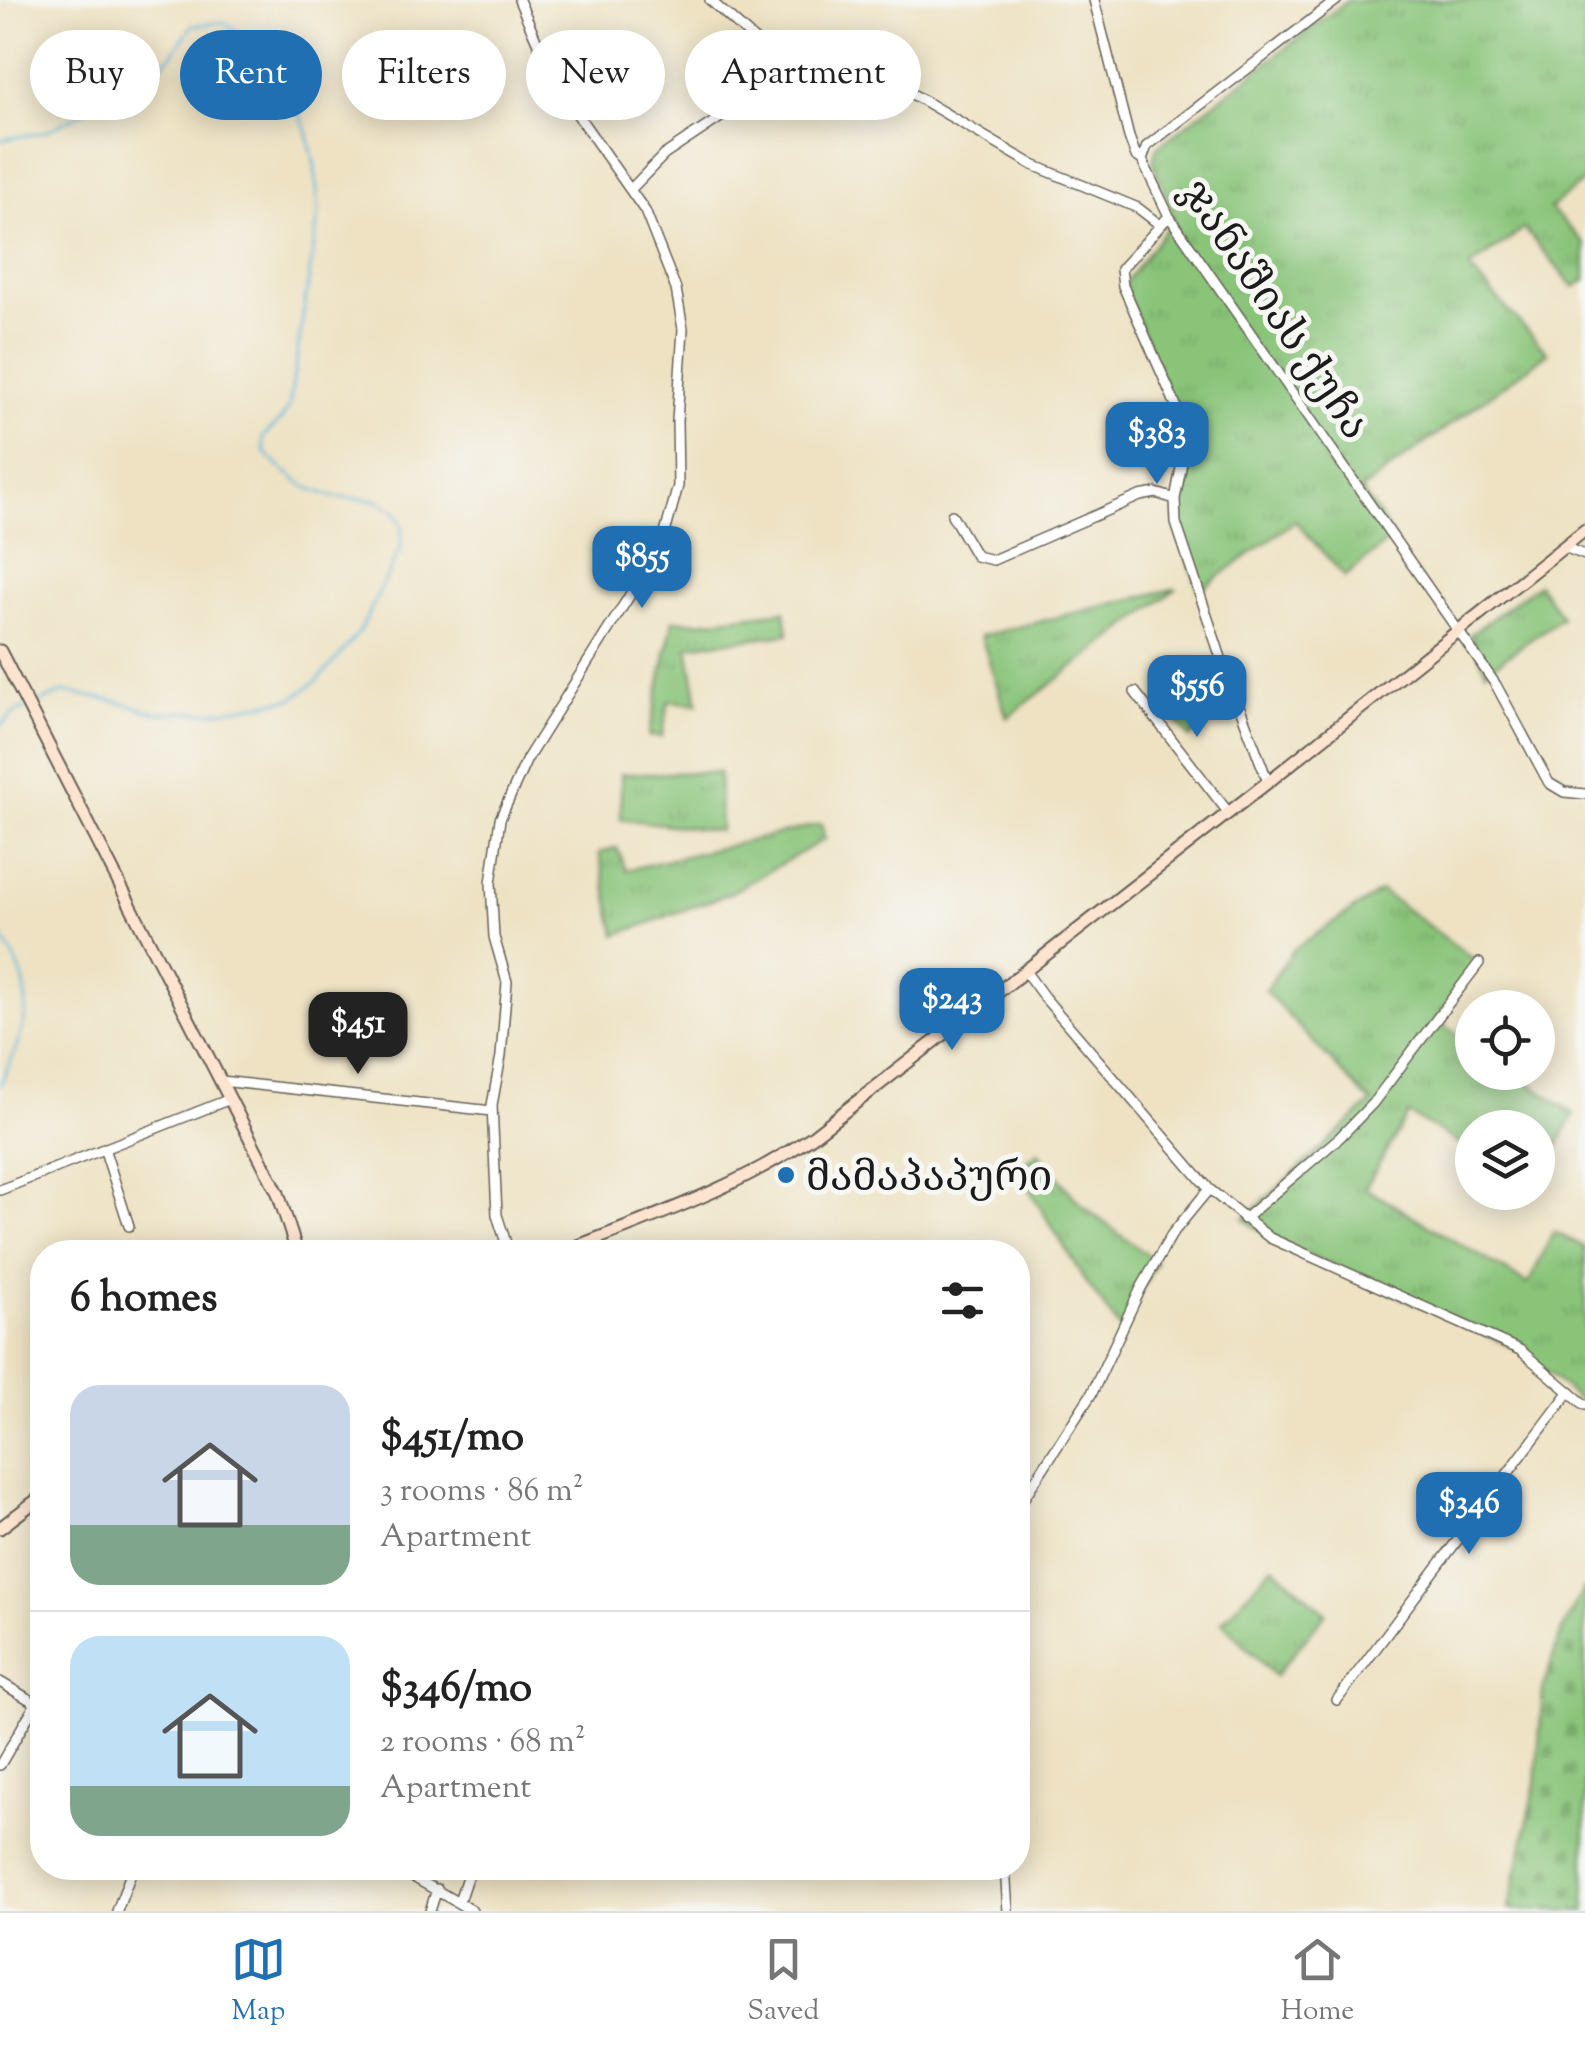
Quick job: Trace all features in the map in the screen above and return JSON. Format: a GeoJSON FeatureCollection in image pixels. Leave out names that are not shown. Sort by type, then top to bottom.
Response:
{"type":"FeatureCollection","features":[{"type":"Feature","properties":{"kind":"main road"},"geometry":{"type":"LineString","coordinates":[[592,1240],[722,1189],[813,1136],[1585,530]]}},
{"type":"Feature","properties":{"kind":"main road"},"geometry":{"type":"LineString","coordinates":[[0,651],[278,1194],[293,1240]]}},
{"type":"Feature","properties":{"kind":"main road"},"geometry":{"type":"LineString","coordinates":[[0,1528],[30,1505]]}},
{"type":"Feature","properties":{"kind":"street"},"geometry":{"type":"LineString","coordinates":[[505,1240],[497,1215],[492,1110],[502,1056],[508,982],[494,936],[491,883],[500,819],[527,759],[662,544],[678,486],[682,329],[676,289],[645,211],[554,80],[519,0]]}},
{"type":"Feature","properties":{"kind":"street"},"geometry":{"type":"LineString","coordinates":[[710,0],[743,30]]}},
{"type":"Feature","properties":{"kind":"street","name":"ჯანაშიას ქუჩა"},"geometry":{"type":"LineString","coordinates":[[1094,0],[1128,137],[1169,216],[1496,684],[1549,783],[1564,792],[1585,794]]}},
{"type":"Feature","properties":{"kind":"street"},"geometry":{"type":"LineString","coordinates":[[1142,160],[1147,146],[1337,0]]}},
{"type":"Feature","properties":{"kind":"street"},"geometry":{"type":"LineString","coordinates":[[921,99],[1032,166],[1138,208],[1160,225]]}},
{"type":"Feature","properties":{"kind":"street"},"geometry":{"type":"LineString","coordinates":[[631,189],[664,155],[717,120]]}},
{"type":"Feature","properties":{"kind":"street"},"geometry":{"type":"LineString","coordinates":[[1169,216],[1122,269],[1123,286],[1178,410],[1184,454],[1174,499],[1176,523],[1268,782]]}},
{"type":"Feature","properties":{"kind":"street"},"geometry":{"type":"LineString","coordinates":[[952,514],[976,556],[993,560],[1140,496],[1156,493],[1174,499]]}},
{"type":"Feature","properties":{"kind":"street"},"geometry":{"type":"LineString","coordinates":[[1564,547],[1585,555]]}},
{"type":"Feature","properties":{"kind":"street"},"geometry":{"type":"LineString","coordinates":[[1135,692],[1228,812]]}},
{"type":"Feature","properties":{"kind":"street"},"geometry":{"type":"LineString","coordinates":[[1244,1219],[1340,1137],[1373,1103],[1479,962]]}},
{"type":"Feature","properties":{"kind":"street"},"geometry":{"type":"LineString","coordinates":[[1025,971],[1209,1189],[1244,1219],[1270,1238],[1520,1350],[1585,1404]]}},
{"type":"Feature","properties":{"kind":"street"},"geometry":{"type":"LineString","coordinates":[[221,1081],[492,1110]]}},
{"type":"Feature","properties":{"kind":"street"},"geometry":{"type":"LineString","coordinates":[[0,1190],[230,1099]]}},
{"type":"Feature","properties":{"kind":"street"},"geometry":{"type":"LineString","coordinates":[[104,1148],[128,1226]]}},
{"type":"Feature","properties":{"kind":"street"},"geometry":{"type":"LineString","coordinates":[[1030,1489],[1092,1393],[1141,1288],[1172,1234],[1209,1189]]}},
{"type":"Feature","properties":{"kind":"street"},"geometry":{"type":"LineString","coordinates":[[1337,1700],[1570,1390]]}},
{"type":"Feature","properties":{"kind":"street"},"geometry":{"type":"LineString","coordinates":[[0,1682],[30,1700]]}},
{"type":"Feature","properties":{"kind":"street"},"geometry":{"type":"LineString","coordinates":[[0,1764],[30,1719]]}},
{"type":"Feature","properties":{"kind":"street"},"geometry":{"type":"LineString","coordinates":[[117,1911],[128,1880]]}},
{"type":"Feature","properties":{"kind":"street"},"geometry":{"type":"LineString","coordinates":[[420,1880],[472,1911]]}},
{"type":"Feature","properties":{"kind":"street"},"geometry":{"type":"LineString","coordinates":[[458,1901],[466,1880]]}},
{"type":"Feature","properties":{"kind":"street"},"geometry":{"type":"LineString","coordinates":[[1005,1880],[1008,1911]]}},
{"type":"Feature","properties":{"kind":"street"},"geometry":{"type":"LineString","coordinates":[[430,1911],[437,1889]]}},
{"type":"Feature","properties":{"kind":"green space"},"geometry":{"type":"Polygon","coordinates":[[[1348,0],[1585,0],[1585,180],[1550,208],[1585,244],[1585,280],[1574,287],[1524,229],[1469,268],[1548,353],[1361,490],[1393,537],[1345,577],[1295,521],[1199,591],[1176,523],[1185,433],[1123,286],[1174,218],[1153,162],[1156,148],[1348,0]]]}},
{"type":"Feature","properties":{"kind":"green space"},"geometry":{"type":"Polygon","coordinates":[[[1538,584],[1562,617],[1486,671],[1470,635],[1538,584]]]}},
{"type":"Feature","properties":{"kind":"green space"},"geometry":{"type":"Polygon","coordinates":[[[1177,588],[1007,718],[981,636],[1177,588]]]}},
{"type":"Feature","properties":{"kind":"green space"},"geometry":{"type":"Polygon","coordinates":[[[785,611],[788,634],[688,646],[698,704],[669,701],[662,737],[649,736],[673,620],[698,622],[785,611]]]}},
{"type":"Feature","properties":{"kind":"green space"},"geometry":{"type":"Polygon","coordinates":[[[1204,695],[1219,717],[1189,738],[1174,716],[1204,695]]]}},
{"type":"Feature","properties":{"kind":"green space"},"geometry":{"type":"Polygon","coordinates":[[[719,772],[720,831],[621,819],[621,774],[719,772]]]}},
{"type":"Feature","properties":{"kind":"green space"},"geometry":{"type":"Polygon","coordinates":[[[821,824],[825,839],[730,893],[616,935],[599,853],[617,848],[626,870],[821,824]]]}},
{"type":"Feature","properties":{"kind":"green space"},"geometry":{"type":"Polygon","coordinates":[[[1381,891],[1479,963],[1436,1020],[1455,1033],[1455,1090],[1539,1090],[1574,1114],[1555,1151],[1555,1110],[1455,1110],[1455,1140],[1408,1114],[1365,1188],[1528,1284],[1554,1232],[1585,1247],[1585,1405],[1520,1350],[1270,1238],[1244,1219],[1372,1102],[1265,991],[1294,949],[1381,891]]]}},
{"type":"Feature","properties":{"kind":"green space"},"geometry":{"type":"Polygon","coordinates":[[[1038,1152],[1080,1204],[1156,1262],[1121,1330],[1084,1279],[1017,1169],[1038,1152]]]}},
{"type":"Feature","properties":{"kind":"green space"},"geometry":{"type":"Polygon","coordinates":[[[1273,1566],[1326,1613],[1275,1676],[1222,1622],[1273,1566]]]}},
{"type":"Feature","properties":{"kind":"green space"},"geometry":{"type":"Polygon","coordinates":[[[1585,1587],[1585,1911],[1509,1909],[1536,1783],[1543,1689],[1562,1630],[1585,1587]]]}},
{"type":"Feature","properties":{"kind":"waterway"},"geometry":{"type":"LineString","coordinates":[[0,140],[45,132],[138,84],[172,55],[192,26],[223,22],[248,39],[283,78],[307,131],[319,212],[289,407],[263,437],[264,451],[306,487],[334,497],[376,500],[395,511],[402,525],[401,548],[360,631],[317,681],[292,699],[212,712],[156,713],[64,692],[34,705]]}},
{"type":"Feature","properties":{"kind":"waterway"},"geometry":{"type":"LineString","coordinates":[[0,727],[14,713],[26,708]]}},
{"type":"Feature","properties":{"kind":"waterway"},"geometry":{"type":"LineString","coordinates":[[0,932],[19,968],[26,998],[23,1028],[0,1085]]}},
{"type":"Feature","properties":{"kind":"place","name":"მამაპაპური"},"geometry":{"type":"Point","coordinates":[786,1175]}}]}
